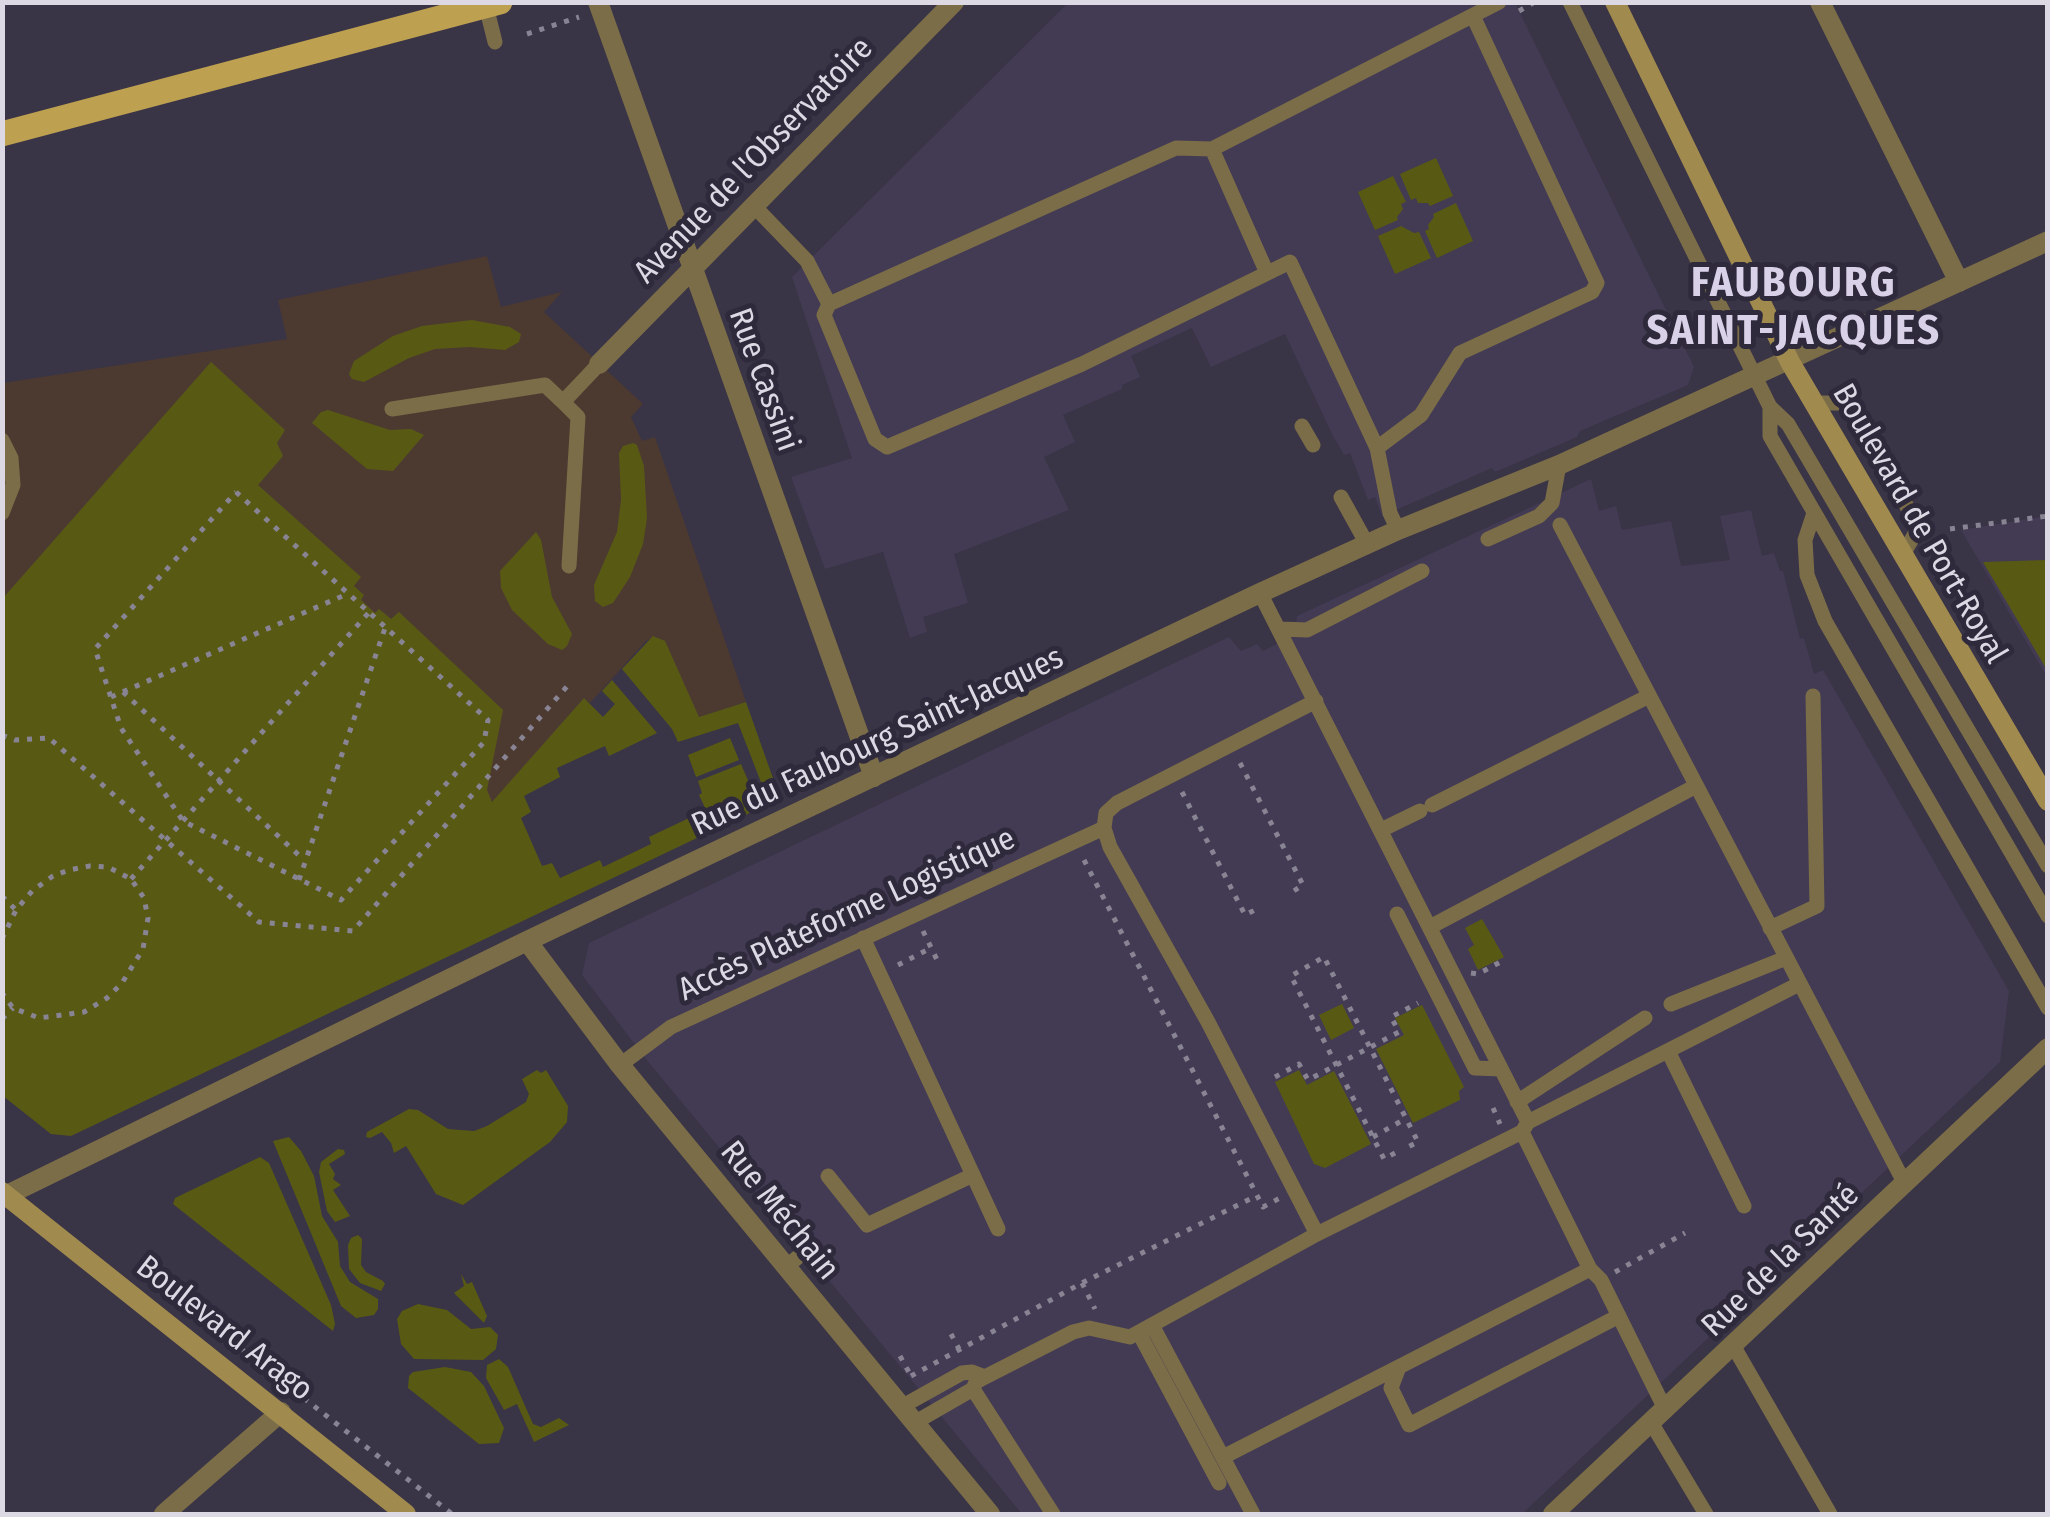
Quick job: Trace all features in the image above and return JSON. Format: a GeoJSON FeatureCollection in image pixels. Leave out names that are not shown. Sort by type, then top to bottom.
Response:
{"type":"FeatureCollection","features":[{"type":"Feature","properties":{"kind":"main road","name":"Boulevard de Port-Royal"},"geometry":{"type":"LineString","coordinates":[[1615,2],[1790,362],[2048,801]]}},
{"type":"Feature","properties":{"kind":"main road"},"geometry":{"type":"LineString","coordinates":[[2,134],[492,4]]}},
{"type":"Feature","properties":{"kind":"main road","name":"Boulevard Arago"},"geometry":{"type":"LineString","coordinates":[[4,1195],[406,1514]]}},
{"type":"Feature","properties":{"kind":"street","name":"Avenue de l'Observatoire"},"geometry":{"type":"LineString","coordinates":[[599,364],[954,2]]}},
{"type":"Feature","properties":{"kind":"street"},"geometry":{"type":"LineString","coordinates":[[1820,2],[1959,282]]}},
{"type":"Feature","properties":{"kind":"street","name":"Rue Cassini"},"geometry":{"type":"LineString","coordinates":[[591,9],[691,268],[874,777]]}},
{"type":"Feature","properties":{"kind":"street","name":"Rue du Faubourg Saint-Jacques"},"geometry":{"type":"LineString","coordinates":[[4,1195],[1260,593],[1790,362],[2048,241]]}},
{"type":"Feature","properties":{"kind":"street","name":"Rue Méchain"},"geometry":{"type":"LineString","coordinates":[[527,941],[620,1065],[990,1514]]}},
{"type":"Feature","properties":{"kind":"street","name":"Rue de la Santé"},"geometry":{"type":"LineString","coordinates":[[1553,1514],[1660,1418],[2048,1048]]}},
{"type":"Feature","properties":{"kind":"street"},"geometry":{"type":"LineString","coordinates":[[164,1514],[281,1412]]}},
{"type":"Feature","properties":{"kind":"lane"},"geometry":{"type":"LineString","coordinates":[[1398,530],[1390,512],[1377,448],[1290,262],[1082,364],[888,447],[875,439],[824,315],[829,304],[1176,148],[1212,149],[1499,2]]}},
{"type":"Feature","properties":{"kind":"lane","name":"Boulevard de Port-Royal"},"geometry":{"type":"LineString","coordinates":[[1570,2],[1770,407],[1788,424],[2048,866]]}},
{"type":"Feature","properties":{"kind":"lane"},"geometry":{"type":"LineString","coordinates":[[492,4],[495,42]]}},
{"type":"Feature","properties":{"kind":"lane"},"geometry":{"type":"LineString","coordinates":[[1377,448],[1421,415],[1460,353],[1592,292],[1597,283],[1473,16]]}},
{"type":"Feature","properties":{"kind":"lane"},"geometry":{"type":"LineString","coordinates":[[1212,149],[1267,273]]}},
{"type":"Feature","properties":{"kind":"lane"},"geometry":{"type":"LineString","coordinates":[[753,205],[807,261],[829,304]]}},
{"type":"Feature","properties":{"kind":"lane"},"geometry":{"type":"LineString","coordinates":[[563,402],[599,364]]}},
{"type":"Feature","properties":{"kind":"lane"},"geometry":{"type":"LineString","coordinates":[[392,409],[545,385],[578,417],[569,566]]}},
{"type":"Feature","properties":{"kind":"lane"},"geometry":{"type":"LineString","coordinates":[[1813,402],[1846,403],[1919,527],[1902,556]]}},
{"type":"Feature","properties":{"kind":"lane","name":"Boulevard de Port-Royal"},"geometry":{"type":"LineString","coordinates":[[1770,407],[1770,436],[2048,916]]}},
{"type":"Feature","properties":{"kind":"lane"},"geometry":{"type":"LineString","coordinates":[[1302,426],[1312,445]]}},
{"type":"Feature","properties":{"kind":"lane"},"geometry":{"type":"LineString","coordinates":[[2,440],[11,458],[14,484],[2,513]]}},
{"type":"Feature","properties":{"kind":"lane"},"geometry":{"type":"LineString","coordinates":[[1488,539],[1539,516],[1552,502],[1559,465]]}},
{"type":"Feature","properties":{"kind":"lane"},"geometry":{"type":"LineString","coordinates":[[1341,496],[1367,544]]}},
{"type":"Feature","properties":{"kind":"lane"},"geometry":{"type":"LineString","coordinates":[[1814,512],[1806,540],[1807,575],[1824,620],[2048,1008]]}},
{"type":"Feature","properties":{"kind":"lane"},"geometry":{"type":"LineString","coordinates":[[1560,525],[1905,1184]]}},
{"type":"Feature","properties":{"kind":"lane"},"geometry":{"type":"LineString","coordinates":[[1281,629],[1307,630],[1422,571]]}},
{"type":"Feature","properties":{"kind":"lane"},"geometry":{"type":"LineString","coordinates":[[1260,593],[1517,1102],[1519,1131],[1619,1316],[1692,1491],[1706,1514]]}},
{"type":"Feature","properties":{"kind":"lane"},"geometry":{"type":"LineString","coordinates":[[1381,830],[1649,696]]}},
{"type":"Feature","properties":{"kind":"lane"},"geometry":{"type":"LineString","coordinates":[[1770,928],[1817,906],[1813,696]]}},
{"type":"Feature","properties":{"kind":"lane"},"geometry":{"type":"LineString","coordinates":[[1316,701],[1117,803],[1106,813],[1104,828],[1110,846],[1208,1022],[1318,1234]]}},
{"type":"Feature","properties":{"kind":"lane"},"geometry":{"type":"LineString","coordinates":[[1430,927],[1696,786]]}},
{"type":"Feature","properties":{"kind":"lane","name":"Accès Plateforme Logistique"},"geometry":{"type":"LineString","coordinates":[[620,1065],[671,1027],[1104,828]]}},
{"type":"Feature","properties":{"kind":"lane"},"geometry":{"type":"LineString","coordinates":[[1397,914],[1476,1068],[1501,1069]]}},
{"type":"Feature","properties":{"kind":"lane"},"geometry":{"type":"LineString","coordinates":[[864,938],[998,1229]]}},
{"type":"Feature","properties":{"kind":"lane"},"geometry":{"type":"LineString","coordinates":[[1671,1004],[1786,958]]}},
{"type":"Feature","properties":{"kind":"lane"},"geometry":{"type":"LineString","coordinates":[[979,1383],[1073,1332],[1089,1328],[1123,1338],[1146,1329],[1318,1234],[1800,984]]}},
{"type":"Feature","properties":{"kind":"lane"},"geometry":{"type":"LineString","coordinates":[[1517,1102],[1645,1018]]}},
{"type":"Feature","properties":{"kind":"lane"},"geometry":{"type":"LineString","coordinates":[[1668,1051],[1744,1206]]}},
{"type":"Feature","properties":{"kind":"lane"},"geometry":{"type":"LineString","coordinates":[[828,1176],[867,1225],[973,1175]]}},
{"type":"Feature","properties":{"kind":"lane"},"geometry":{"type":"LineString","coordinates":[[840,1222],[855,1210]]}},
{"type":"Feature","properties":{"kind":"lane"},"geometry":{"type":"LineString","coordinates":[[786,1267],[804,1252]]}},
{"type":"Feature","properties":{"kind":"lane"},"geometry":{"type":"LineString","coordinates":[[1223,1457],[1399,1367],[1595,1274]]}},
{"type":"Feature","properties":{"kind":"lane"},"geometry":{"type":"LineString","coordinates":[[1399,1367],[1391,1388],[1409,1425],[1619,1316]]}},
{"type":"Feature","properties":{"kind":"lane"},"geometry":{"type":"LineString","coordinates":[[1146,1329],[1254,1514]]}},
{"type":"Feature","properties":{"kind":"lane"},"geometry":{"type":"LineString","coordinates":[[1146,1329],[1219,1483]]}},
{"type":"Feature","properties":{"kind":"lane"},"geometry":{"type":"LineString","coordinates":[[1734,1347],[1830,1514]]}},
{"type":"Feature","properties":{"kind":"lane"},"geometry":{"type":"LineString","coordinates":[[907,1415],[962,1373],[972,1372],[1052,1514]]}},
{"type":"Feature","properties":{"kind":"lane"},"geometry":{"type":"LineString","coordinates":[[1692,1491],[1692,1514]]}},
{"type":"Feature","properties":{"kind":"path"},"geometry":{"type":"LineString","coordinates":[[1519,11],[1535,2]]}},
{"type":"Feature","properties":{"kind":"path"},"geometry":{"type":"LineString","coordinates":[[528,34],[591,9]]}},
{"type":"Feature","properties":{"kind":"path"},"geometry":{"type":"LineString","coordinates":[[236,492],[348,594],[488,720],[484,742],[341,900],[183,821],[121,728],[96,649],[236,492]]}},
{"type":"Feature","properties":{"kind":"path"},"geometry":{"type":"LineString","coordinates":[[1950,528],[2048,516]]}},
{"type":"Feature","properties":{"kind":"path"},"geometry":{"type":"LineString","coordinates":[[112,697],[348,594]]}},
{"type":"Feature","properties":{"kind":"path"},"geometry":{"type":"LineString","coordinates":[[130,879],[371,611]]}},
{"type":"Feature","properties":{"kind":"path"},"geometry":{"type":"LineString","coordinates":[[298,880],[385,627]]}},
{"type":"Feature","properties":{"kind":"path"},"geometry":{"type":"LineString","coordinates":[[2,735],[14,740],[49,738],[258,922],[353,932],[570,684]]}},
{"type":"Feature","properties":{"kind":"path"},"geometry":{"type":"LineString","coordinates":[[123,692],[305,861]]}},
{"type":"Feature","properties":{"kind":"path"},"geometry":{"type":"LineString","coordinates":[[1237,756],[1303,886],[1292,892]]}},
{"type":"Feature","properties":{"kind":"path"},"geometry":{"type":"LineString","coordinates":[[1174,774],[1244,915],[1257,908]]}},
{"type":"Feature","properties":{"kind":"path"},"geometry":{"type":"LineString","coordinates":[[1110,846],[1084,859],[1263,1207],[1282,1197],[1287,1207]]}},
{"type":"Feature","properties":{"kind":"path"},"geometry":{"type":"LineString","coordinates":[[2,939],[16,910],[32,891],[69,870],[100,866],[130,879],[144,898],[147,932],[143,950],[108,998],[68,1017],[39,1018],[13,1008],[2,993]]}},
{"type":"Feature","properties":{"kind":"path"},"geometry":{"type":"LineString","coordinates":[[2,896],[16,910]]}},
{"type":"Feature","properties":{"kind":"path"},"geometry":{"type":"LineString","coordinates":[[794,928],[799,940]]}},
{"type":"Feature","properties":{"kind":"path"},"geometry":{"type":"LineString","coordinates":[[922,928],[939,964]]}},
{"type":"Feature","properties":{"kind":"path"},"geometry":{"type":"LineString","coordinates":[[880,974],[931,948]]}},
{"type":"Feature","properties":{"kind":"path"},"geometry":{"type":"LineString","coordinates":[[1395,1154],[1384,1159],[1291,976],[1324,957],[1418,1142],[1408,1146]]}},
{"type":"Feature","properties":{"kind":"path"},"geometry":{"type":"LineString","coordinates":[[1275,1077],[1299,1064],[1308,1080],[1399,1032],[1392,1017],[1418,1003]]}},
{"type":"Feature","properties":{"kind":"path"},"geometry":{"type":"LineString","coordinates":[[2,1019],[13,1008]]}},
{"type":"Feature","properties":{"kind":"path"},"geometry":{"type":"LineString","coordinates":[[1493,1108],[1519,1131]]}},
{"type":"Feature","properties":{"kind":"path"},"geometry":{"type":"LineString","coordinates":[[1373,1137],[1406,1118]]}},
{"type":"Feature","properties":{"kind":"path"},"geometry":{"type":"LineString","coordinates":[[900,1356],[908,1378],[1257,1195]]}},
{"type":"Feature","properties":{"kind":"path"},"geometry":{"type":"LineString","coordinates":[[1595,1274],[1685,1234]]}},
{"type":"Feature","properties":{"kind":"path","name":"Boulevard Arago"},"geometry":{"type":"LineString","coordinates":[[129,1261],[452,1514]]}},
{"type":"Feature","properties":{"kind":"path"},"geometry":{"type":"LineString","coordinates":[[1082,1284],[1102,1320]]}},
{"type":"Feature","properties":{"kind":"path"},"geometry":{"type":"LineString","coordinates":[[952,1334],[959,1349]]}},
{"type":"Feature","properties":{"kind":"shaded area"},"geometry":{"type":"Polygon","coordinates":[[[1068,3],[1515,3],[1694,367],[1688,385],[1580,431],[1577,437],[1495,472],[1492,468],[1382,516],[1375,497],[1368,500],[1350,453],[1344,455],[1333,436],[1285,334],[1211,367],[1192,328],[1131,356],[1140,377],[1063,415],[1075,442],[1044,457],[1069,510],[954,554],[968,603],[923,617],[927,632],[910,638],[883,552],[825,569],[791,477],[852,458],[792,277],[1068,3]]]}},
{"type":"Feature","properties":{"kind":"shaded area"},"geometry":{"type":"Polygon","coordinates":[[[1436,158],[1453,196],[1430,206],[1418,203],[1416,198],[1411,200],[1400,174],[1436,158]]]}},
{"type":"Feature","properties":{"kind":"shaded area"},"geometry":{"type":"Polygon","coordinates":[[[1393,176],[1406,202],[1401,204],[1398,220],[1375,230],[1358,192],[1393,176]]]}},
{"type":"Feature","properties":{"kind":"shaded area"},"geometry":{"type":"Polygon","coordinates":[[[1456,203],[1473,241],[1437,258],[1425,231],[1433,214],[1456,203]]]}},
{"type":"Feature","properties":{"kind":"shaded area"},"geometry":{"type":"Polygon","coordinates":[[[1401,226],[1419,232],[1431,258],[1395,274],[1378,236],[1401,226]]]}},
{"type":"Feature","properties":{"kind":"shaded area"},"geometry":{"type":"Polygon","coordinates":[[[487,256],[501,307],[562,292],[544,312],[643,404],[631,417],[642,441],[655,437],[746,702],[699,717],[656,636],[646,641],[590,703],[584,698],[493,803],[3,878],[3,383],[287,339],[278,300],[487,256]]]}},
{"type":"Feature","properties":{"kind":"shaded area"},"geometry":{"type":"Polygon","coordinates":[[[472,320],[510,327],[521,334],[519,342],[505,350],[435,349],[364,382],[349,374],[354,361],[393,336],[422,326],[472,320]]]}},
{"type":"Feature","properties":{"kind":"shaded area"},"geometry":{"type":"Polygon","coordinates":[[[211,362],[285,430],[277,443],[283,456],[258,485],[361,577],[354,586],[364,595],[361,600],[375,613],[379,609],[391,619],[399,612],[503,710],[487,790],[492,802],[584,698],[603,717],[615,704],[602,691],[612,680],[657,733],[609,756],[605,746],[557,768],[560,777],[524,796],[531,812],[521,818],[542,866],[552,863],[560,878],[600,860],[603,867],[651,844],[649,837],[706,810],[698,781],[741,764],[760,808],[71,1136],[51,1134],[3,1096],[3,598],[211,362]]]}},
{"type":"Feature","properties":{"kind":"shaded area"},"geometry":{"type":"Polygon","coordinates":[[[328,410],[390,430],[411,429],[424,435],[393,471],[367,469],[312,423],[328,410]]]}},
{"type":"Feature","properties":{"kind":"shaded area"},"geometry":{"type":"Polygon","coordinates":[[[633,443],[644,466],[647,518],[643,544],[630,577],[613,603],[603,607],[595,601],[594,585],[617,532],[621,500],[619,453],[623,446],[633,443]]]}},
{"type":"Feature","properties":{"kind":"shaded area"},"geometry":{"type":"Polygon","coordinates":[[[1591,479],[1599,511],[1616,506],[1622,530],[1671,521],[1681,566],[1730,560],[1720,516],[1751,510],[1762,556],[1774,553],[1783,571],[1800,639],[1804,638],[1814,674],[1823,670],[2009,991],[2000,1062],[1522,1514],[1022,1514],[646,1059],[582,975],[589,943],[1229,637],[1241,651],[1257,644],[1263,651],[1295,635],[1297,616],[1591,479]]]}},
{"type":"Feature","properties":{"kind":"shaded area"},"geometry":{"type":"Polygon","coordinates":[[[2047,516],[2047,677],[1961,530],[2047,516]]]}},
{"type":"Feature","properties":{"kind":"shaded area"},"geometry":{"type":"Polygon","coordinates":[[[536,532],[552,597],[572,634],[562,650],[548,644],[512,610],[501,588],[500,571],[536,532]]]}},
{"type":"Feature","properties":{"kind":"shaded area"},"geometry":{"type":"Polygon","coordinates":[[[2048,560],[2047,670],[1983,562],[2048,560]]]}},
{"type":"Feature","properties":{"kind":"shaded area"},"geometry":{"type":"Polygon","coordinates":[[[653,636],[665,641],[699,717],[746,702],[780,798],[769,803],[738,723],[678,742],[672,729],[622,669],[653,636]]]}},
{"type":"Feature","properties":{"kind":"shaded area"},"geometry":{"type":"Polygon","coordinates":[[[730,738],[739,760],[696,777],[688,755],[730,738]]]}},
{"type":"Feature","properties":{"kind":"shaded area"},"geometry":{"type":"Polygon","coordinates":[[[1482,919],[1504,957],[1478,970],[1468,949],[1474,945],[1465,928],[1482,919]]]}},
{"type":"Feature","properties":{"kind":"shaded area"},"geometry":{"type":"Polygon","coordinates":[[[1342,1004],[1354,1028],[1331,1040],[1319,1015],[1342,1004]]]}},
{"type":"Feature","properties":{"kind":"shaded area"},"geometry":{"type":"Polygon","coordinates":[[[1422,1005],[1464,1087],[1459,1091],[1460,1100],[1413,1123],[1376,1049],[1404,1035],[1395,1018],[1422,1005]]]}},
{"type":"Feature","properties":{"kind":"shaded area"},"geometry":{"type":"Polygon","coordinates":[[[537,1070],[546,1070],[568,1106],[567,1122],[550,1142],[463,1205],[436,1194],[406,1146],[394,1153],[382,1132],[366,1137],[367,1132],[409,1109],[418,1110],[448,1129],[474,1131],[487,1126],[526,1102],[529,1094],[522,1079],[537,1070]]]}},
{"type":"Feature","properties":{"kind":"shaded area"},"geometry":{"type":"Polygon","coordinates":[[[1299,1070],[1307,1085],[1334,1071],[1371,1144],[1325,1168],[1314,1164],[1275,1082],[1299,1070]]]}},
{"type":"Feature","properties":{"kind":"shaded area"},"geometry":{"type":"Polygon","coordinates":[[[289,1137],[314,1176],[322,1216],[338,1242],[340,1266],[350,1282],[378,1299],[374,1315],[356,1318],[341,1306],[273,1141],[289,1137]]]}},
{"type":"Feature","properties":{"kind":"shaded area"},"geometry":{"type":"Polygon","coordinates":[[[338,1149],[345,1154],[329,1164],[335,1174],[333,1179],[341,1185],[333,1190],[350,1216],[335,1222],[327,1211],[319,1172],[321,1162],[338,1149]]]}},
{"type":"Feature","properties":{"kind":"shaded area"},"geometry":{"type":"Polygon","coordinates":[[[260,1157],[269,1163],[331,1305],[333,1331],[173,1204],[175,1198],[260,1157]]]}},
{"type":"Feature","properties":{"kind":"shaded area"},"geometry":{"type":"Polygon","coordinates":[[[358,1235],[362,1239],[361,1265],[383,1281],[381,1291],[360,1283],[349,1269],[348,1245],[358,1235]]]}},
{"type":"Feature","properties":{"kind":"shaded area"},"geometry":{"type":"Polygon","coordinates":[[[461,1274],[467,1284],[472,1282],[487,1316],[484,1323],[454,1293],[464,1286],[461,1274]]]}},
{"type":"Feature","properties":{"kind":"shaded area"},"geometry":{"type":"Polygon","coordinates":[[[418,1304],[447,1310],[471,1329],[490,1327],[498,1335],[496,1349],[483,1360],[414,1359],[401,1344],[397,1319],[402,1311],[418,1304]]]}},
{"type":"Feature","properties":{"kind":"shaded area"},"geometry":{"type":"Polygon","coordinates":[[[499,1359],[508,1367],[533,1424],[541,1427],[559,1418],[569,1425],[534,1442],[517,1404],[504,1410],[486,1378],[487,1365],[499,1359]]]}},
{"type":"Feature","properties":{"kind":"shaded area"},"geometry":{"type":"Polygon","coordinates":[[[445,1367],[471,1372],[484,1386],[504,1428],[499,1443],[479,1444],[408,1388],[413,1372],[445,1367]]]}},
{"type":"Feature","properties":{"kind":"district","name":"FAUBOURG SAINT-JACQUES"},"geometry":{"type":"Point","coordinates":[1794,308]}}]}
